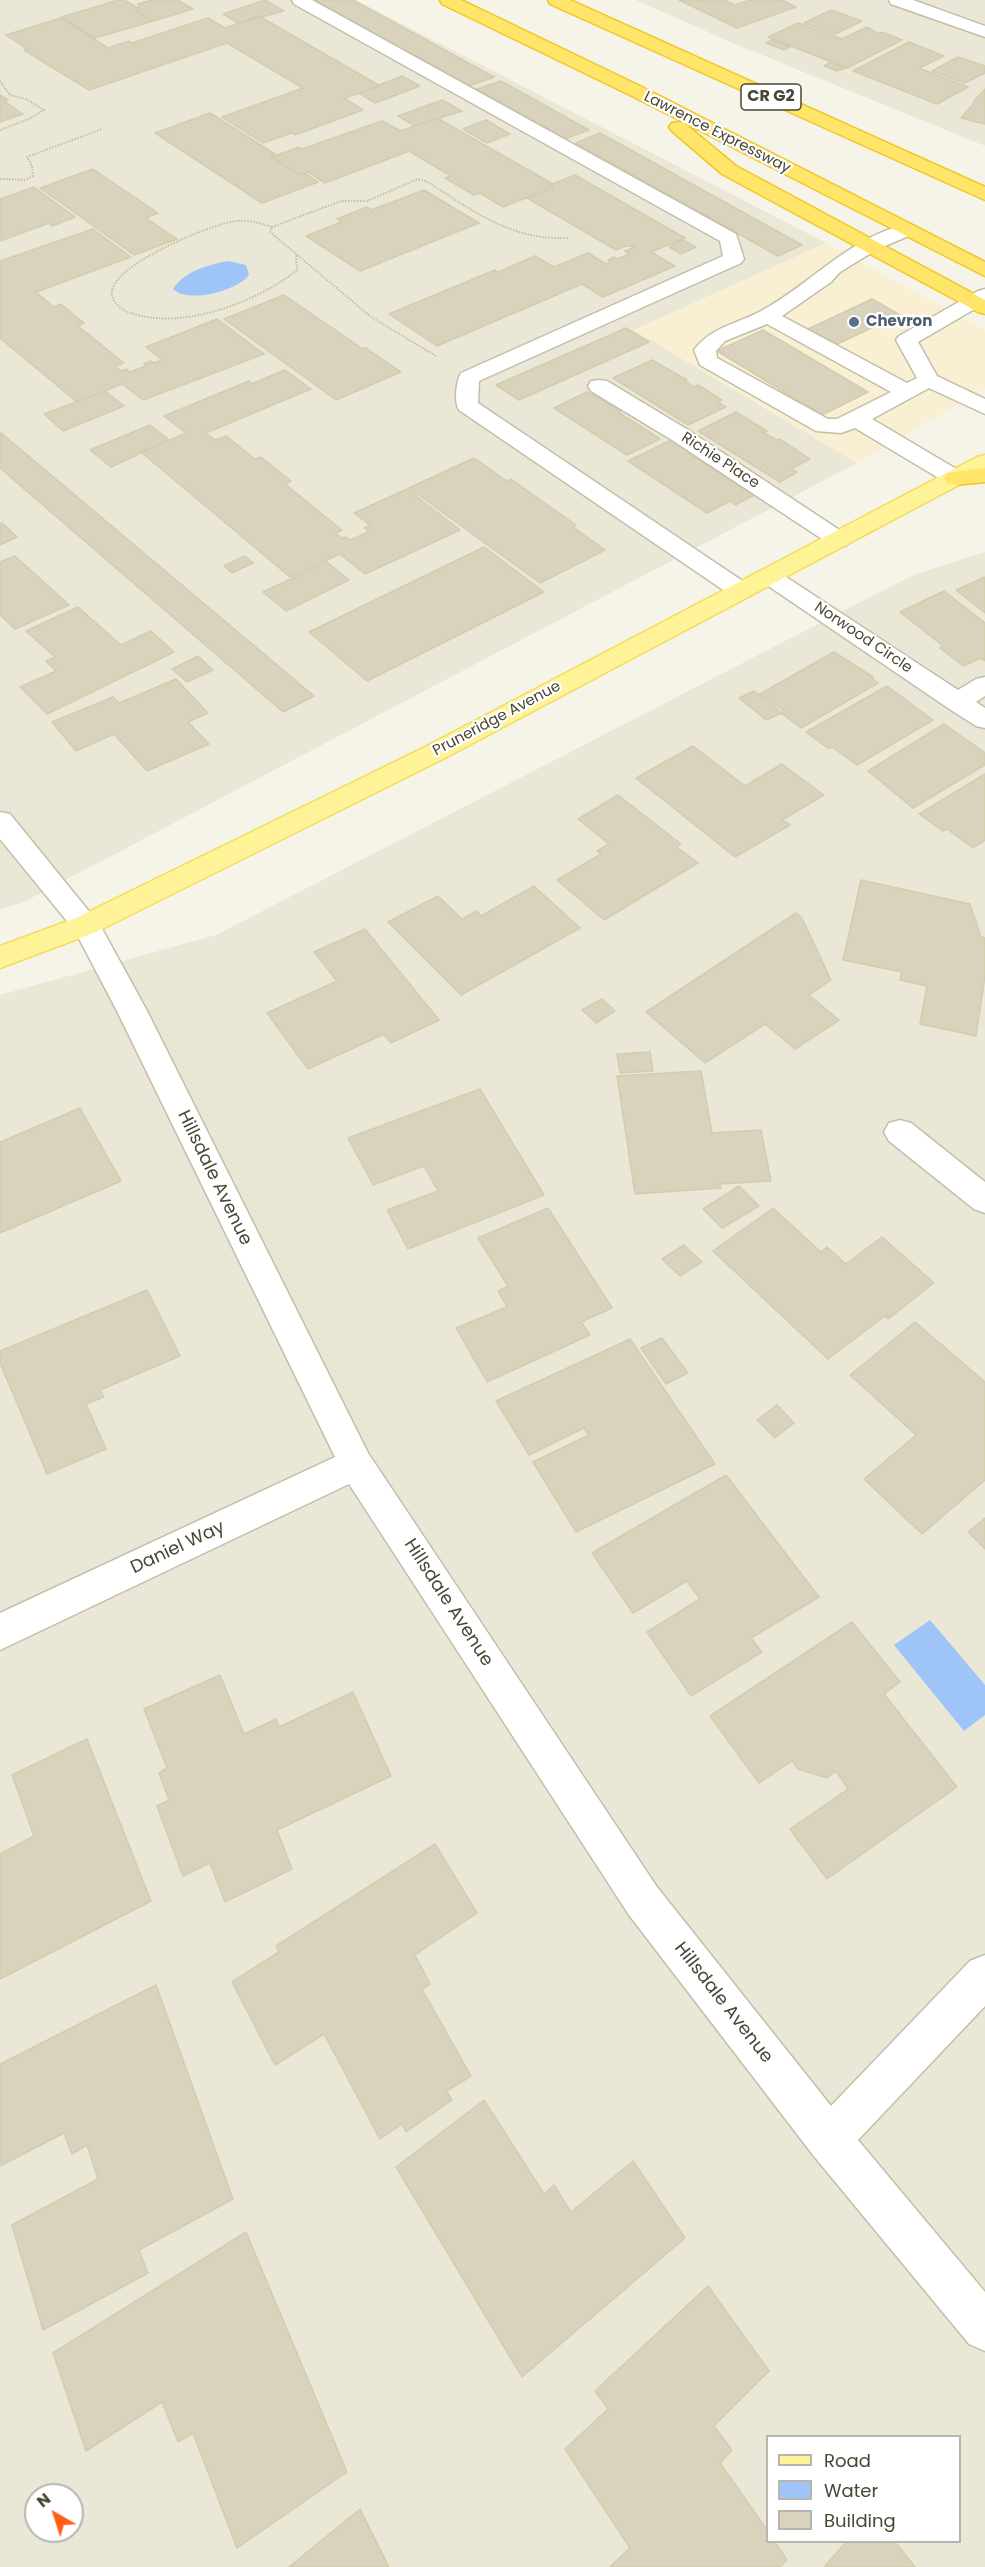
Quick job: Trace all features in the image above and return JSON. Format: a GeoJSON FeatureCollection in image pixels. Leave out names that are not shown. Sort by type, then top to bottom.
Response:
{"type":"FeatureCollection","features":[{"type":"Feature","properties":{"kind":"highway","name":"Lawrence Expressway"},"geometry":{"type":"LineString","coordinates":[[448,0],[638,92],[985,270]]}},
{"type":"Feature","properties":{"kind":"highway","name":"CR G2"},"geometry":{"type":"LineString","coordinates":[[556,0],[985,194]]}},
{"type":"Feature","properties":{"kind":"highway"},"geometry":{"type":"LineString","coordinates":[[722,75],[919,145]]}},
{"type":"Feature","properties":{"kind":"highway"},"geometry":{"type":"LineString","coordinates":[[638,92],[729,170],[869,246],[981,302]]}},
{"type":"Feature","properties":{"kind":"highway"},"geometry":{"type":"LineString","coordinates":[[955,478],[985,476]]}},
{"type":"Feature","properties":{"kind":"main road","name":"Pruneridge Avenue"},"geometry":{"type":"LineString","coordinates":[[0,957],[86,925],[434,753],[985,462]]}},
{"type":"Feature","properties":{"kind":"street"},"geometry":{"type":"LineString","coordinates":[[300,0],[729,238],[734,259],[469,378],[467,405],[741,591]]}},
{"type":"Feature","properties":{"kind":"street"},"geometry":{"type":"LineString","coordinates":[[897,0],[985,32]]}},
{"type":"Feature","properties":{"kind":"street"},"geometry":{"type":"LineString","coordinates":[[906,230],[869,246],[833,268],[824,278],[768,316],[718,337],[705,351],[707,361],[824,426],[841,426],[929,380]]}},
{"type":"Feature","properties":{"kind":"street"},"geometry":{"type":"LineString","coordinates":[[981,302],[906,340],[929,380],[985,407]]}},
{"type":"Feature","properties":{"kind":"street"},"geometry":{"type":"LineString","coordinates":[[768,316],[907,392]]}},
{"type":"Feature","properties":{"kind":"street","name":"Richie Place"},"geometry":{"type":"LineString","coordinates":[[599,386],[680,435],[839,540]]}},
{"type":"Feature","properties":{"kind":"street"},"geometry":{"type":"LineString","coordinates":[[856,419],[955,478]]}},
{"type":"Feature","properties":{"kind":"street","name":"Norwood Circle"},"geometry":{"type":"LineString","coordinates":[[769,576],[985,720]]}},
{"type":"Feature","properties":{"kind":"street"},"geometry":{"type":"LineString","coordinates":[[957,702],[985,685]]}},
{"type":"Feature","properties":{"kind":"street","name":"Hillsdale Avenue"},"geometry":{"type":"LineString","coordinates":[[0,822],[86,925],[131,1010],[356,1464],[643,1901],[829,2139],[985,2328]]}},
{"type":"Feature","properties":{"kind":"street"},"geometry":{"type":"LineString","coordinates":[[900,1132],[985,1200]]}},
{"type":"Feature","properties":{"kind":"street","name":"Daniel Way"},"geometry":{"type":"LineString","coordinates":[[0,1632],[356,1464]]}},
{"type":"Feature","properties":{"kind":"street"},"geometry":{"type":"LineString","coordinates":[[829,2139],[985,1976]]}},
{"type":"Feature","properties":{"kind":"path"},"geometry":{"type":"LineString","coordinates":[[0,81],[10,95],[26,99],[44,110],[29,119],[0,129]]}},
{"type":"Feature","properties":{"kind":"path"},"geometry":{"type":"LineString","coordinates":[[0,179],[25,180],[33,176],[32,166],[27,157],[102,129]]}},
{"type":"Feature","properties":{"kind":"path"},"geometry":{"type":"LineString","coordinates":[[296,255],[297,270],[286,282],[237,303],[203,313],[180,318],[142,319],[119,308],[113,299],[114,282],[123,273],[145,258],[218,225],[234,221],[254,221],[272,227],[341,201],[367,201],[418,179],[426,181],[508,230],[553,241],[568,238]]}},
{"type":"Feature","properties":{"kind":"path"},"geometry":{"type":"LineString","coordinates":[[272,227],[270,232],[371,317],[469,378]]}},
{"type":"Feature","properties":{"kind":"shaded area"},"geometry":{"type":"Polygon","coordinates":[[[0,0],[356,0],[826,243],[634,330],[857,463],[22,903],[0,909],[0,0]]]}},
{"type":"Feature","properties":{"kind":"shaded area"},"geometry":{"type":"Polygon","coordinates":[[[636,0],[985,0],[985,146],[735,44],[636,0]]]}},
{"type":"Feature","properties":{"kind":"shaded area"},"geometry":{"type":"Polygon","coordinates":[[[826,243],[985,330],[985,389],[857,463],[634,330],[826,243]]]}},
{"type":"Feature","properties":{"kind":"shaded area"},"geometry":{"type":"Polygon","coordinates":[[[985,552],[985,2567],[0,2567],[0,995],[216,935],[913,575],[985,552]]]}},
{"type":"Feature","properties":{"kind":"water"},"geometry":{"type":"Polygon","coordinates":[[[228,261],[246,265],[249,275],[234,286],[212,294],[190,295],[173,289],[190,273],[228,261]]]}},
{"type":"Feature","properties":{"kind":"water"},"geometry":{"type":"Polygon","coordinates":[[[930,1620],[985,1685],[985,1715],[964,1731],[894,1645],[930,1620]]]}},
{"type":"Feature","properties":{"kind":"building"},"geometry":{"type":"Polygon","coordinates":[[[124,0],[140,9],[136,11],[153,21],[95,38],[62,17],[124,0]]]}},
{"type":"Feature","properties":{"kind":"building"},"geometry":{"type":"Polygon","coordinates":[[[152,0],[178,0],[193,9],[153,21],[136,11],[140,9],[138,4],[152,0]]]}},
{"type":"Feature","properties":{"kind":"building"},"geometry":{"type":"Polygon","coordinates":[[[265,0],[284,11],[239,23],[223,14],[265,0]]]}},
{"type":"Feature","properties":{"kind":"building"},"geometry":{"type":"Polygon","coordinates":[[[314,0],[353,0],[494,77],[469,86],[314,0]]]}},
{"type":"Feature","properties":{"kind":"building"},"geometry":{"type":"Polygon","coordinates":[[[679,0],[724,0],[735,5],[750,0],[782,0],[796,7],[737,28],[679,0]]]}},
{"type":"Feature","properties":{"kind":"building"},"geometry":{"type":"Polygon","coordinates":[[[831,10],[862,21],[835,34],[804,23],[831,10]]]}},
{"type":"Feature","properties":{"kind":"building"},"geometry":{"type":"Polygon","coordinates":[[[259,16],[380,86],[344,98],[363,110],[295,135],[292,133],[263,143],[222,117],[303,88],[227,43],[89,90],[24,50],[27,49],[6,35],[61,18],[108,48],[129,41],[132,43],[208,18],[225,28],[259,16]]]}},
{"type":"Feature","properties":{"kind":"building"},"geometry":{"type":"Polygon","coordinates":[[[798,23],[842,39],[867,27],[879,34],[882,32],[902,40],[847,68],[768,37],[798,23]]]}},
{"type":"Feature","properties":{"kind":"building"},"geometry":{"type":"Polygon","coordinates":[[[772,40],[790,47],[784,50],[766,43],[772,40]]]}},
{"type":"Feature","properties":{"kind":"building"},"geometry":{"type":"Polygon","coordinates":[[[909,42],[944,56],[919,68],[968,87],[937,104],[853,71],[909,42]]]}},
{"type":"Feature","properties":{"kind":"building"},"geometry":{"type":"Polygon","coordinates":[[[958,57],[985,66],[985,73],[965,83],[932,71],[958,57]]]}},
{"type":"Feature","properties":{"kind":"building"},"geometry":{"type":"Polygon","coordinates":[[[831,62],[845,68],[837,71],[824,66],[831,62]]]}},
{"type":"Feature","properties":{"kind":"building"},"geometry":{"type":"Polygon","coordinates":[[[402,76],[420,86],[375,103],[359,93],[402,76]]]}},
{"type":"Feature","properties":{"kind":"building"},"geometry":{"type":"Polygon","coordinates":[[[501,81],[589,130],[565,139],[477,89],[501,81]]]}},
{"type":"Feature","properties":{"kind":"building"},"geometry":{"type":"Polygon","coordinates":[[[985,89],[985,124],[961,118],[975,102],[973,102],[985,89]]]}},
{"type":"Feature","properties":{"kind":"building"},"geometry":{"type":"Polygon","coordinates":[[[0,95],[8,100],[4,101],[23,114],[0,122],[0,95]]]}},
{"type":"Feature","properties":{"kind":"building"},"geometry":{"type":"Polygon","coordinates":[[[442,100],[462,111],[415,126],[398,116],[442,100]]]}},
{"type":"Feature","properties":{"kind":"building"},"geometry":{"type":"Polygon","coordinates":[[[210,113],[275,154],[270,156],[300,175],[304,173],[318,182],[262,203],[155,133],[210,113]]]}},
{"type":"Feature","properties":{"kind":"building"},"geometry":{"type":"Polygon","coordinates":[[[437,118],[553,184],[550,185],[554,187],[503,207],[480,193],[474,195],[445,178],[451,176],[409,151],[325,183],[308,172],[300,175],[272,157],[382,121],[401,131],[437,118]]]}},
{"type":"Feature","properties":{"kind":"building"},"geometry":{"type":"Polygon","coordinates":[[[486,120],[510,134],[487,143],[463,129],[486,120]]]}},
{"type":"Feature","properties":{"kind":"building"},"geometry":{"type":"Polygon","coordinates":[[[600,133],[802,245],[778,256],[576,143],[600,133]]]}},
{"type":"Feature","properties":{"kind":"building"},"geometry":{"type":"Polygon","coordinates":[[[93,169],[158,213],[146,218],[177,239],[134,255],[40,188],[93,169]]]}},
{"type":"Feature","properties":{"kind":"building"},"geometry":{"type":"Polygon","coordinates":[[[575,175],[685,238],[651,252],[675,266],[603,297],[582,284],[437,346],[389,314],[535,256],[554,267],[588,253],[606,264],[614,257],[617,259],[630,254],[625,251],[637,246],[626,246],[616,250],[527,198],[575,175]]]}},
{"type":"Feature","properties":{"kind":"building"},"geometry":{"type":"Polygon","coordinates":[[[34,187],[75,217],[52,226],[49,223],[0,241],[0,199],[34,187]]]}},
{"type":"Feature","properties":{"kind":"building"},"geometry":{"type":"Polygon","coordinates":[[[424,190],[479,223],[360,271],[306,236],[341,222],[337,219],[367,207],[371,210],[424,190]]]}},
{"type":"Feature","properties":{"kind":"building"},"geometry":{"type":"Polygon","coordinates":[[[93,229],[131,257],[36,292],[54,307],[61,304],[84,323],[78,326],[124,363],[115,366],[121,371],[126,369],[130,372],[146,366],[144,364],[151,361],[154,363],[162,360],[146,347],[217,319],[264,354],[143,400],[122,384],[77,402],[0,338],[0,261],[93,229]]]}},
{"type":"Feature","properties":{"kind":"building"},"geometry":{"type":"Polygon","coordinates":[[[683,240],[696,247],[681,254],[669,247],[683,240]]]}},
{"type":"Feature","properties":{"kind":"building"},"geometry":{"type":"Polygon","coordinates":[[[284,295],[401,372],[336,400],[224,319],[284,295]]]}},
{"type":"Feature","properties":{"kind":"building","name":"Chevron"},"geometry":{"type":"Polygon","coordinates":[[[872,299],[900,315],[835,345],[808,329],[872,299]]]}},
{"type":"Feature","properties":{"kind":"building"},"geometry":{"type":"Polygon","coordinates":[[[626,328],[649,342],[519,400],[496,385],[626,328]]]}},
{"type":"Feature","properties":{"kind":"building"},"geometry":{"type":"Polygon","coordinates":[[[763,330],[868,392],[822,415],[717,351],[763,330]]]}},
{"type":"Feature","properties":{"kind":"building"},"geometry":{"type":"Polygon","coordinates":[[[652,360],[687,380],[684,381],[694,387],[698,385],[722,400],[718,402],[726,407],[688,425],[613,378],[652,360]]]}},
{"type":"Feature","properties":{"kind":"building"},"geometry":{"type":"Polygon","coordinates":[[[285,370],[311,389],[206,433],[215,440],[226,436],[255,459],[261,457],[291,481],[285,484],[342,530],[335,533],[342,538],[346,537],[350,540],[369,532],[364,528],[370,525],[354,513],[407,489],[460,530],[365,574],[340,554],[290,577],[141,452],[186,433],[164,416],[249,381],[251,384],[285,370]]]}},
{"type":"Feature","properties":{"kind":"building"},"geometry":{"type":"Polygon","coordinates":[[[105,391],[124,406],[63,431],[44,414],[105,391]]]}},
{"type":"Feature","properties":{"kind":"building"},"geometry":{"type":"Polygon","coordinates":[[[587,392],[621,411],[618,412],[660,439],[627,455],[554,408],[587,392]]]}},
{"type":"Feature","properties":{"kind":"building"},"geometry":{"type":"Polygon","coordinates":[[[736,412],[767,431],[764,433],[777,440],[780,439],[810,459],[791,469],[797,472],[780,482],[698,431],[736,412]]]}},
{"type":"Feature","properties":{"kind":"building"},"geometry":{"type":"Polygon","coordinates":[[[150,425],[169,440],[111,467],[90,450],[150,425]]]}},
{"type":"Feature","properties":{"kind":"building"},"geometry":{"type":"Polygon","coordinates":[[[0,432],[314,696],[283,712],[0,468],[0,432]]]}},
{"type":"Feature","properties":{"kind":"building"},"geometry":{"type":"Polygon","coordinates":[[[669,441],[740,483],[737,484],[754,495],[735,505],[730,501],[707,513],[628,461],[669,441]]]}},
{"type":"Feature","properties":{"kind":"building"},"geometry":{"type":"Polygon","coordinates":[[[474,458],[507,481],[511,479],[576,525],[573,527],[605,550],[540,583],[409,488],[474,458]]]}},
{"type":"Feature","properties":{"kind":"building"},"geometry":{"type":"Polygon","coordinates":[[[2,523],[17,537],[0,545],[0,524],[2,523]]]}},
{"type":"Feature","properties":{"kind":"building"},"geometry":{"type":"Polygon","coordinates":[[[484,547],[544,592],[367,681],[309,632],[484,547]]]}},
{"type":"Feature","properties":{"kind":"building"},"geometry":{"type":"Polygon","coordinates":[[[15,556],[69,605],[15,629],[0,615],[0,562],[15,556]]]}},
{"type":"Feature","properties":{"kind":"building"},"geometry":{"type":"Polygon","coordinates":[[[245,556],[253,563],[232,573],[224,566],[245,556]]]}},
{"type":"Feature","properties":{"kind":"building"},"geometry":{"type":"Polygon","coordinates":[[[327,562],[349,580],[286,611],[263,592],[327,562]]]}},
{"type":"Feature","properties":{"kind":"building"},"geometry":{"type":"Polygon","coordinates":[[[985,577],[985,613],[956,590],[985,577]]]}},
{"type":"Feature","properties":{"kind":"building"},"geometry":{"type":"Polygon","coordinates":[[[944,591],[985,623],[985,661],[981,658],[963,666],[940,648],[943,646],[900,612],[944,591]]]}},
{"type":"Feature","properties":{"kind":"building"},"geometry":{"type":"Polygon","coordinates":[[[78,607],[121,645],[151,631],[174,652],[47,714],[20,687],[56,671],[46,661],[55,657],[26,631],[78,607]]]}},
{"type":"Feature","properties":{"kind":"building"},"geometry":{"type":"Polygon","coordinates":[[[834,652],[873,677],[878,683],[801,728],[781,713],[784,711],[760,694],[834,652]]]}},
{"type":"Feature","properties":{"kind":"building"},"geometry":{"type":"Polygon","coordinates":[[[198,656],[213,670],[187,682],[172,669],[198,656]]]}},
{"type":"Feature","properties":{"kind":"building"},"geometry":{"type":"Polygon","coordinates":[[[176,679],[208,713],[188,722],[209,744],[147,771],[114,734],[76,751],[52,722],[113,697],[119,703],[176,679]]]}},
{"type":"Feature","properties":{"kind":"building"},"geometry":{"type":"Polygon","coordinates":[[[887,686],[933,720],[857,765],[806,732],[887,686]]]}},
{"type":"Feature","properties":{"kind":"building"},"geometry":{"type":"Polygon","coordinates":[[[754,691],[782,713],[766,720],[739,698],[754,691]]]}},
{"type":"Feature","properties":{"kind":"building"},"geometry":{"type":"Polygon","coordinates":[[[944,724],[985,753],[985,765],[913,808],[868,771],[944,724]]]}},
{"type":"Feature","properties":{"kind":"building"},"geometry":{"type":"Polygon","coordinates":[[[693,746],[745,786],[782,764],[824,795],[782,820],[790,825],[735,857],[636,778],[693,746]]]}},
{"type":"Feature","properties":{"kind":"building"},"geometry":{"type":"Polygon","coordinates":[[[985,774],[985,840],[973,848],[947,829],[943,831],[919,814],[985,774]]]}},
{"type":"Feature","properties":{"kind":"building"},"geometry":{"type":"Polygon","coordinates":[[[618,795],[681,844],[677,847],[698,863],[604,920],[557,880],[601,854],[597,851],[609,844],[578,819],[618,795]]]}},
{"type":"Feature","properties":{"kind":"building"},"geometry":{"type":"Polygon","coordinates":[[[861,880],[970,904],[981,937],[985,938],[985,976],[976,1036],[920,1024],[927,986],[900,980],[902,972],[843,960],[861,880]]]}},
{"type":"Feature","properties":{"kind":"building"},"geometry":{"type":"Polygon","coordinates":[[[534,886],[580,928],[461,995],[388,922],[438,896],[462,919],[477,911],[481,916],[534,886]]]}},
{"type":"Feature","properties":{"kind":"building"},"geometry":{"type":"Polygon","coordinates":[[[796,913],[802,918],[831,980],[809,995],[839,1020],[795,1049],[765,1024],[705,1063],[646,1012],[796,913]]]}},
{"type":"Feature","properties":{"kind":"building"},"geometry":{"type":"Polygon","coordinates":[[[365,929],[439,1020],[391,1043],[384,1034],[308,1069],[267,1013],[337,981],[314,952],[365,929]]]}},
{"type":"Feature","properties":{"kind":"building"},"geometry":{"type":"Polygon","coordinates":[[[602,999],[615,1011],[596,1023],[582,1010],[602,999]]]}},
{"type":"Feature","properties":{"kind":"building"},"geometry":{"type":"Polygon","coordinates":[[[650,1052],[653,1071],[620,1073],[617,1054],[650,1052]]]}},
{"type":"Feature","properties":{"kind":"building"},"geometry":{"type":"Polygon","coordinates":[[[701,1071],[712,1133],[761,1130],[771,1181],[720,1184],[721,1188],[635,1194],[617,1076],[701,1071]]]}},
{"type":"Feature","properties":{"kind":"building"},"geometry":{"type":"Polygon","coordinates":[[[480,1089],[544,1195],[408,1249],[387,1210],[438,1191],[424,1166],[373,1185],[348,1138],[480,1089]]]}},
{"type":"Feature","properties":{"kind":"building"},"geometry":{"type":"Polygon","coordinates":[[[80,1108],[121,1181],[0,1233],[0,1142],[80,1108]]]}},
{"type":"Feature","properties":{"kind":"building"},"geometry":{"type":"Polygon","coordinates":[[[739,1186],[759,1206],[722,1228],[703,1209],[739,1186]]]}},
{"type":"Feature","properties":{"kind":"building"},"geometry":{"type":"Polygon","coordinates":[[[548,1208],[612,1308],[581,1322],[590,1335],[487,1382],[456,1328],[507,1307],[498,1291],[508,1286],[478,1238],[548,1208]]]}},
{"type":"Feature","properties":{"kind":"building"},"geometry":{"type":"Polygon","coordinates":[[[773,1208],[821,1252],[827,1247],[846,1264],[882,1237],[934,1283],[888,1319],[885,1316],[828,1359],[713,1251],[773,1208]]]}},
{"type":"Feature","properties":{"kind":"building"},"geometry":{"type":"Polygon","coordinates":[[[684,1245],[702,1262],[680,1276],[662,1259],[684,1245]]]}},
{"type":"Feature","properties":{"kind":"building"},"geometry":{"type":"Polygon","coordinates":[[[147,1290],[180,1356],[100,1390],[104,1397],[86,1404],[106,1449],[47,1474],[0,1363],[0,1351],[147,1290]]]}},
{"type":"Feature","properties":{"kind":"building"},"geometry":{"type":"Polygon","coordinates":[[[915,1322],[985,1382],[985,1480],[922,1534],[864,1479],[916,1435],[850,1375],[915,1322]]]}},
{"type":"Feature","properties":{"kind":"building"},"geometry":{"type":"Polygon","coordinates":[[[662,1338],[688,1373],[666,1384],[641,1348],[662,1338]]]}},
{"type":"Feature","properties":{"kind":"building"},"geometry":{"type":"Polygon","coordinates":[[[630,1339],[715,1464],[576,1532],[533,1462],[589,1435],[584,1428],[529,1455],[496,1401],[630,1339]]]}},
{"type":"Feature","properties":{"kind":"building"},"geometry":{"type":"Polygon","coordinates":[[[777,1405],[794,1423],[775,1438],[757,1420],[777,1405]]]}},
{"type":"Feature","properties":{"kind":"building"},"geometry":{"type":"Polygon","coordinates":[[[726,1475],[819,1597],[751,1638],[762,1652],[691,1696],[647,1632],[700,1599],[687,1581],[633,1613],[592,1553],[726,1475]]]}},
{"type":"Feature","properties":{"kind":"building"},"geometry":{"type":"Polygon","coordinates":[[[985,1518],[985,1549],[968,1532],[985,1518]]]}},
{"type":"Feature","properties":{"kind":"building"},"geometry":{"type":"Polygon","coordinates":[[[852,1622],[900,1682],[884,1694],[957,1787],[827,1879],[790,1829],[848,1789],[836,1771],[827,1778],[798,1769],[792,1761],[759,1783],[710,1716],[852,1622]]]}},
{"type":"Feature","properties":{"kind":"building"},"geometry":{"type":"Polygon","coordinates":[[[220,1675],[244,1734],[276,1719],[279,1727],[353,1692],[391,1776],[277,1830],[292,1869],[225,1902],[210,1863],[183,1876],[157,1806],[169,1800],[159,1773],[167,1768],[144,1709],[220,1675]]]}},
{"type":"Feature","properties":{"kind":"building"},"geometry":{"type":"Polygon","coordinates":[[[87,1739],[151,1901],[0,1979],[0,1854],[34,1836],[12,1775],[87,1739]]]}},
{"type":"Feature","properties":{"kind":"building"},"geometry":{"type":"Polygon","coordinates":[[[435,1844],[477,1913],[415,1955],[430,1984],[422,1989],[471,2076],[447,2091],[452,2100],[406,2132],[402,2124],[380,2139],[324,2034],[275,2065],[232,1982],[279,1952],[276,1946],[435,1844]]]}},
{"type":"Feature","properties":{"kind":"building"},"geometry":{"type":"Polygon","coordinates":[[[156,1985],[233,2199],[139,2250],[148,2273],[43,2330],[12,2225],[98,2179],[87,2145],[72,2154],[64,2133],[0,2166],[0,2064],[156,1985]]]}},
{"type":"Feature","properties":{"kind":"building"},"geometry":{"type":"Polygon","coordinates":[[[484,2100],[544,2194],[554,2185],[571,2212],[633,2161],[685,2238],[522,2377],[396,2167],[484,2100]]]}},
{"type":"Feature","properties":{"kind":"building"},"geometry":{"type":"Polygon","coordinates":[[[246,2232],[347,2472],[237,2548],[193,2433],[178,2442],[162,2402],[86,2451],[53,2353],[246,2232]]]}},
{"type":"Feature","properties":{"kind":"building"},"geometry":{"type":"Polygon","coordinates":[[[708,2286],[769,2371],[714,2426],[732,2450],[720,2463],[766,2528],[766,2543],[776,2543],[787,2560],[780,2567],[610,2567],[630,2548],[565,2449],[608,2409],[595,2391],[708,2286]]]}},
{"type":"Feature","properties":{"kind":"building"},"geometry":{"type":"Polygon","coordinates":[[[360,2509],[389,2567],[289,2567],[360,2509]]]}},
{"type":"Feature","properties":{"kind":"building"},"geometry":{"type":"Polygon","coordinates":[[[845,2543],[896,2543],[915,2567],[824,2567],[845,2543]]]}},
{"type":"Feature","properties":{"kind":"place","name":"Chevron"},"geometry":{"type":"Point","coordinates":[854,322]}}]}
